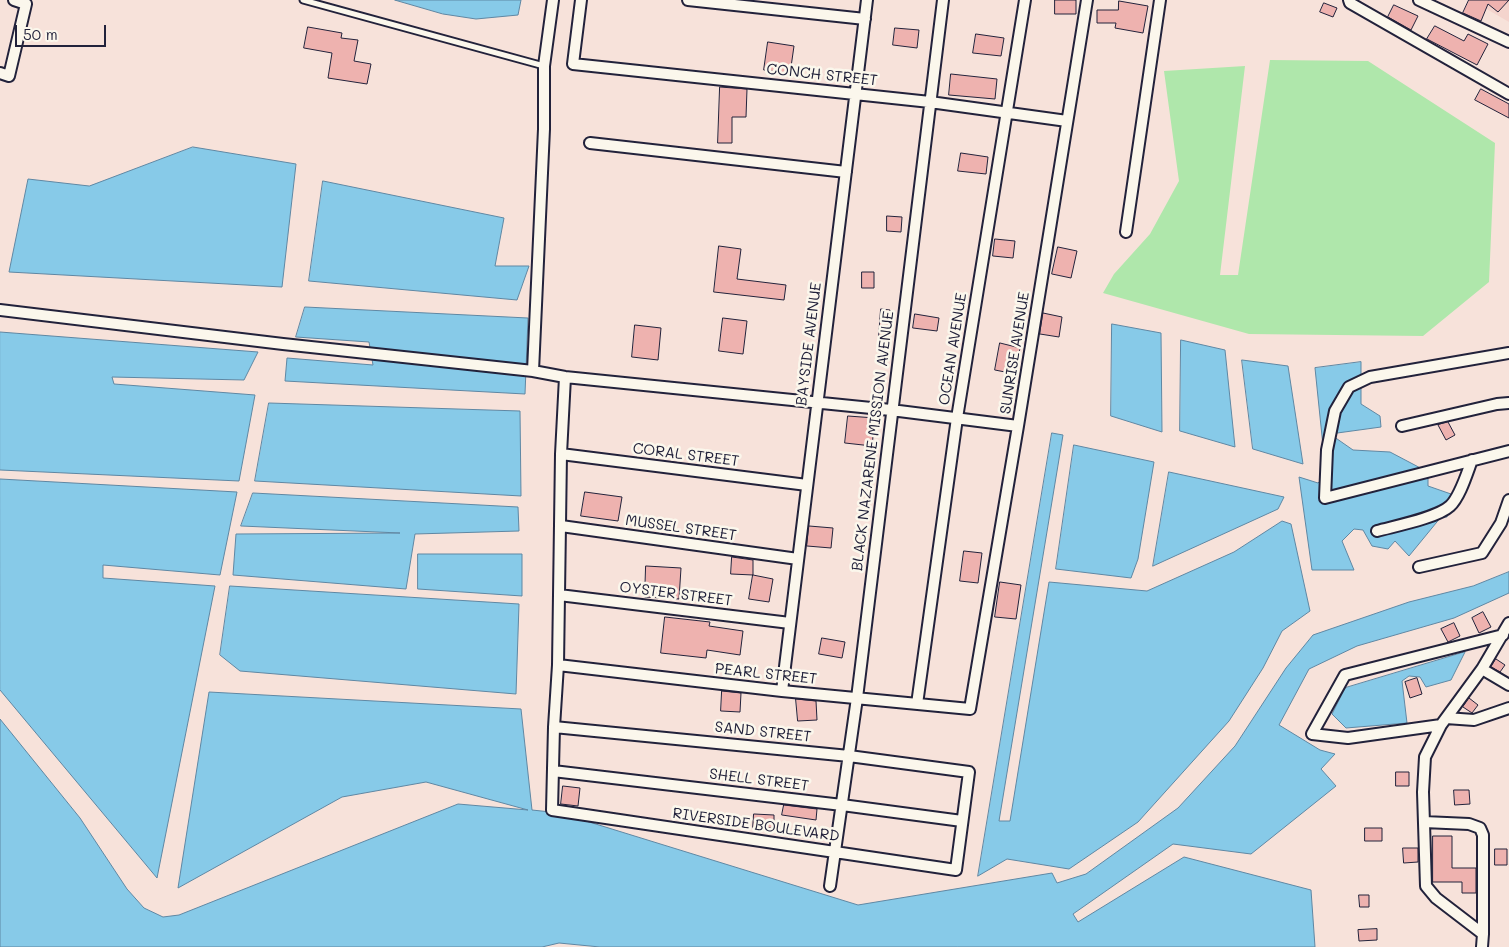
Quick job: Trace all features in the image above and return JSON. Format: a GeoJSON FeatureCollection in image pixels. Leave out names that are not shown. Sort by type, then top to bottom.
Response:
{"type":"FeatureCollection","features":[{"type":"Feature","properties":{"kind":"street"},"geometry":{"type":"LineString","coordinates":[[0,73],[9,76],[26,4],[14,0]]}},
{"type":"Feature","properties":{"kind":"street"},"geometry":{"type":"LineString","coordinates":[[534,371],[544,129],[544,66],[554,0]]}},
{"type":"Feature","properties":{"kind":"street","name":"CONCH STREET"},"geometry":{"type":"LineString","coordinates":[[581,0],[573,64],[930,102],[1068,121]]}},
{"type":"Feature","properties":{"kind":"street"},"geometry":{"type":"LineString","coordinates":[[688,0],[865,19]]}},
{"type":"Feature","properties":{"kind":"street","name":"BAYSIDE AVENUE"},"geometry":{"type":"LineString","coordinates":[[782,691],[867,0]]}},
{"type":"Feature","properties":{"kind":"street","name":"BLACK NAZARENE MISSION AVENUE"},"geometry":{"type":"LineString","coordinates":[[830,886],[857,698],[943,0]]}},
{"type":"Feature","properties":{"kind":"street","name":"OCEAN AVENUE"},"geometry":{"type":"LineString","coordinates":[[917,704],[957,418],[1025,0]]}},
{"type":"Feature","properties":{"kind":"street","name":"SUNRISE AVENUE"},"geometry":{"type":"LineString","coordinates":[[970,709],[1087,0]]}},
{"type":"Feature","properties":{"kind":"street"},"geometry":{"type":"LineString","coordinates":[[1126,232],[1160,0]]}},
{"type":"Feature","properties":{"kind":"street"},"geometry":{"type":"LineString","coordinates":[[1349,0],[1350,3],[1509,94]]}},
{"type":"Feature","properties":{"kind":"street"},"geometry":{"type":"LineString","coordinates":[[1419,0],[1509,42]]}},
{"type":"Feature","properties":{"kind":"street"},"geometry":{"type":"LineString","coordinates":[[590,143],[846,172]]}},
{"type":"Feature","properties":{"kind":"street"},"geometry":{"type":"LineString","coordinates":[[0,310],[534,371],[565,377],[891,410],[1018,426]]}},
{"type":"Feature","properties":{"kind":"street"},"geometry":{"type":"LineString","coordinates":[[1509,353],[1370,377],[1349,387],[1335,410],[1327,450],[1325,498],[1509,450]]}},
{"type":"Feature","properties":{"kind":"street"},"geometry":{"type":"LineString","coordinates":[[553,771],[558,665],[565,377]]}},
{"type":"Feature","properties":{"kind":"street"},"geometry":{"type":"LineString","coordinates":[[1402,426],[1497,404],[1509,403]]}},
{"type":"Feature","properties":{"kind":"street","name":"CORAL STREET"},"geometry":{"type":"LineString","coordinates":[[562,454],[807,485]]}},
{"type":"Feature","properties":{"kind":"street"},"geometry":{"type":"LineString","coordinates":[[1376,531],[1440,513],[1451,506],[1472,460]]}},
{"type":"Feature","properties":{"kind":"street"},"geometry":{"type":"LineString","coordinates":[[1419,567],[1482,553],[1501,523],[1509,500]]}},
{"type":"Feature","properties":{"kind":"street","name":"MUSSEL STREET"},"geometry":{"type":"LineString","coordinates":[[561,526],[798,559]]}},
{"type":"Feature","properties":{"kind":"street","name":"OYSTER STREET"},"geometry":{"type":"LineString","coordinates":[[559,595],[790,623]]}},
{"type":"Feature","properties":{"kind":"street"},"geometry":{"type":"LineString","coordinates":[[1483,934],[1436,898],[1426,886],[1424,822],[1426,757],[1443,722],[1482,669],[1509,623]]}},
{"type":"Feature","properties":{"kind":"street"},"geometry":{"type":"LineString","coordinates":[[1502,635],[1345,675],[1312,734],[1348,738],[1443,722],[1474,720],[1509,708]]}},
{"type":"Feature","properties":{"kind":"street","name":"PEARL STREET"},"geometry":{"type":"LineString","coordinates":[[558,665],[782,691],[970,709]]}},
{"type":"Feature","properties":{"kind":"street"},"geometry":{"type":"LineString","coordinates":[[1482,669],[1509,685]]}},
{"type":"Feature","properties":{"kind":"street","name":"SAND STREET"},"geometry":{"type":"LineString","coordinates":[[554,727],[849,756],[969,772],[962,821]]}},
{"type":"Feature","properties":{"kind":"street","name":"SHELL STREET"},"geometry":{"type":"LineString","coordinates":[[553,771],[962,821]]}},
{"type":"Feature","properties":{"kind":"street","name":"RIVERSIDE BOULEVARD"},"geometry":{"type":"LineString","coordinates":[[553,771],[552,810],[956,870],[962,821]]}},
{"type":"Feature","properties":{"kind":"street"},"geometry":{"type":"LineString","coordinates":[[1424,822],[1469,824],[1480,828],[1483,835],[1482,947]]}},
{"type":"Feature","properties":{"kind":"lane"},"geometry":{"type":"LineString","coordinates":[[304,0],[544,66]]}},
{"type":"Feature","properties":{"kind":"shaded area"},"geometry":{"type":"Polygon","coordinates":[[[1471,0],[1509,0],[1509,22],[1471,0]]]}},
{"type":"Feature","properties":{"kind":"green space"},"geometry":{"type":"Polygon","coordinates":[[[1270,60],[1368,61],[1495,143],[1489,282],[1423,336],[1249,334],[1103,293],[1114,274],[1150,234],[1179,181],[1164,71],[1245,66],[1220,275],[1238,275],[1270,60]]]}},
{"type":"Feature","properties":{"kind":"water"},"geometry":{"type":"Polygon","coordinates":[[[395,0],[521,0],[518,15],[476,19],[443,14],[395,0]]]}},
{"type":"Feature","properties":{"kind":"water"},"geometry":{"type":"Polygon","coordinates":[[[193,147],[296,164],[282,287],[9,272],[28,179],[89,186],[193,147]]]}},
{"type":"Feature","properties":{"kind":"water"},"geometry":{"type":"Polygon","coordinates":[[[323,181],[504,218],[495,266],[529,266],[517,300],[309,281],[323,181]]]}},
{"type":"Feature","properties":{"kind":"water"},"geometry":{"type":"Polygon","coordinates":[[[305,307],[528,318],[525,394],[285,381],[287,358],[373,365],[369,342],[296,337],[305,307]]]}},
{"type":"Feature","properties":{"kind":"water"},"geometry":{"type":"Polygon","coordinates":[[[1112,324],[1161,333],[1162,432],[1111,416],[1112,324]]]}},
{"type":"Feature","properties":{"kind":"water"},"geometry":{"type":"Polygon","coordinates":[[[0,332],[258,352],[244,380],[112,377],[114,384],[255,395],[239,481],[0,470],[0,332]]]}},
{"type":"Feature","properties":{"kind":"water"},"geometry":{"type":"Polygon","coordinates":[[[1181,340],[1225,350],[1235,447],[1180,431],[1181,340]]]}},
{"type":"Feature","properties":{"kind":"water"},"geometry":{"type":"Polygon","coordinates":[[[1242,360],[1288,366],[1303,464],[1253,449],[1242,360]]]}},
{"type":"Feature","properties":{"kind":"water"},"geometry":{"type":"Polygon","coordinates":[[[1361,362],[1361,404],[1380,416],[1381,427],[1330,434],[1353,450],[1390,452],[1428,472],[1428,486],[1451,494],[1447,517],[1441,517],[1409,556],[1395,541],[1388,549],[1372,546],[1363,530],[1354,529],[1342,541],[1354,570],[1312,570],[1299,477],[1318,483],[1326,475],[1315,368],[1361,362]]]}},
{"type":"Feature","properties":{"kind":"water"},"geometry":{"type":"Polygon","coordinates":[[[269,403],[520,411],[521,496],[255,481],[269,403]]]}},
{"type":"Feature","properties":{"kind":"water"},"geometry":{"type":"Polygon","coordinates":[[[1052,433],[1063,435],[999,821],[1010,821],[1049,582],[1147,591],[1234,552],[1282,521],[1291,524],[1310,611],[1282,631],[1263,668],[1229,721],[1138,822],[1069,869],[1007,859],[978,876],[1052,433]]]}},
{"type":"Feature","properties":{"kind":"water"},"geometry":{"type":"Polygon","coordinates":[[[1074,445],[1154,462],[1138,559],[1131,578],[1056,569],[1074,445]]]}},
{"type":"Feature","properties":{"kind":"water"},"geometry":{"type":"Polygon","coordinates":[[[1169,472],[1284,497],[1278,509],[1153,566],[1169,472]]]}},
{"type":"Feature","properties":{"kind":"water"},"geometry":{"type":"Polygon","coordinates":[[[0,479],[237,492],[220,575],[103,565],[103,578],[215,586],[157,878],[0,690],[0,479]]]}},
{"type":"Feature","properties":{"kind":"water"},"geometry":{"type":"Polygon","coordinates":[[[253,493],[518,507],[519,531],[415,534],[406,589],[233,575],[236,534],[400,533],[241,526],[253,493]]]}},
{"type":"Feature","properties":{"kind":"water"},"geometry":{"type":"Polygon","coordinates":[[[418,554],[522,554],[522,596],[418,589],[418,554]]]}},
{"type":"Feature","properties":{"kind":"water"},"geometry":{"type":"Polygon","coordinates":[[[1509,572],[1509,593],[1454,618],[1357,646],[1309,669],[1279,725],[1320,750],[1335,754],[1321,769],[1336,786],[1251,854],[1173,844],[1073,914],[1078,922],[1184,857],[1311,890],[1315,947],[600,947],[559,943],[542,947],[0,947],[0,719],[80,818],[127,889],[144,908],[163,917],[179,915],[458,804],[528,810],[426,782],[342,797],[178,888],[209,692],[521,709],[532,810],[560,813],[858,905],[1052,873],[1057,883],[1086,874],[1178,808],[1235,746],[1286,668],[1313,635],[1409,602],[1473,586],[1509,572]]]}},
{"type":"Feature","properties":{"kind":"water"},"geometry":{"type":"Polygon","coordinates":[[[230,586],[519,604],[516,694],[240,671],[220,655],[230,586]]]}},
{"type":"Feature","properties":{"kind":"water"},"geometry":{"type":"Polygon","coordinates":[[[1465,652],[1451,680],[1426,687],[1420,677],[1409,676],[1402,681],[1407,723],[1346,728],[1332,714],[1345,688],[1465,652]]]}},
{"type":"Feature","properties":{"kind":"building"},"geometry":{"type":"Polygon","coordinates":[[[1055,0],[1076,0],[1076,14],[1055,14],[1055,0]]]}},
{"type":"Feature","properties":{"kind":"building"},"geometry":{"type":"Polygon","coordinates":[[[1469,0],[1509,0],[1498,12],[1488,4],[1481,21],[1463,13],[1469,0]]]}},
{"type":"Feature","properties":{"kind":"building"},"geometry":{"type":"Polygon","coordinates":[[[1119,1],[1148,6],[1143,33],[1115,28],[1116,23],[1097,23],[1097,10],[1118,10],[1119,1]]]}},
{"type":"Feature","properties":{"kind":"building"},"geometry":{"type":"Polygon","coordinates":[[[1324,3],[1337,8],[1333,17],[1320,12],[1324,3]]]}},
{"type":"Feature","properties":{"kind":"building"},"geometry":{"type":"Polygon","coordinates":[[[1394,5],[1418,16],[1411,30],[1388,17],[1394,5]]]}},
{"type":"Feature","properties":{"kind":"building"},"geometry":{"type":"Polygon","coordinates":[[[1435,26],[1464,41],[1468,34],[1488,44],[1477,65],[1427,39],[1435,26]]]}},
{"type":"Feature","properties":{"kind":"building"},"geometry":{"type":"Polygon","coordinates":[[[308,27],[342,33],[341,38],[358,40],[354,61],[371,64],[367,84],[328,78],[332,53],[304,48],[308,27]]]}},
{"type":"Feature","properties":{"kind":"building"},"geometry":{"type":"Polygon","coordinates":[[[895,28],[919,30],[917,48],[893,45],[895,28]]]}},
{"type":"Feature","properties":{"kind":"building"},"geometry":{"type":"Polygon","coordinates":[[[976,34],[1004,38],[1001,56],[973,53],[976,34]]]}},
{"type":"Feature","properties":{"kind":"building"},"geometry":{"type":"Polygon","coordinates":[[[768,42],[794,46],[790,74],[764,70],[768,42]]]}},
{"type":"Feature","properties":{"kind":"building"},"geometry":{"type":"Polygon","coordinates":[[[951,74],[997,79],[995,99],[949,95],[951,74]]]}},
{"type":"Feature","properties":{"kind":"building"},"geometry":{"type":"Polygon","coordinates":[[[720,87],[747,89],[746,117],[732,117],[732,143],[718,143],[720,87]]]}},
{"type":"Feature","properties":{"kind":"building"},"geometry":{"type":"Polygon","coordinates":[[[1481,89],[1509,104],[1509,118],[1475,100],[1481,89]]]}},
{"type":"Feature","properties":{"kind":"building"},"geometry":{"type":"Polygon","coordinates":[[[961,153],[988,157],[986,174],[958,171],[961,153]]]}},
{"type":"Feature","properties":{"kind":"building"},"geometry":{"type":"Polygon","coordinates":[[[887,216],[902,217],[901,232],[887,231],[887,216]]]}},
{"type":"Feature","properties":{"kind":"building"},"geometry":{"type":"Polygon","coordinates":[[[995,239],[1015,241],[1013,258],[993,256],[995,239]]]}},
{"type":"Feature","properties":{"kind":"building"},"geometry":{"type":"Polygon","coordinates":[[[719,246],[741,249],[737,279],[786,285],[784,300],[714,292],[719,246]]]}},
{"type":"Feature","properties":{"kind":"building"},"geometry":{"type":"Polygon","coordinates":[[[1058,247],[1077,251],[1071,278],[1052,274],[1058,247]]]}},
{"type":"Feature","properties":{"kind":"building"},"geometry":{"type":"Polygon","coordinates":[[[862,272],[874,272],[874,288],[862,288],[862,272]]]}},
{"type":"Feature","properties":{"kind":"building"},"geometry":{"type":"Polygon","coordinates":[[[881,309],[890,310],[888,338],[879,337],[881,309]]]}},
{"type":"Feature","properties":{"kind":"building"},"geometry":{"type":"Polygon","coordinates":[[[1043,313],[1062,317],[1059,337],[1040,334],[1043,313]]]}},
{"type":"Feature","properties":{"kind":"building"},"geometry":{"type":"Polygon","coordinates":[[[915,314],[939,318],[937,331],[913,328],[915,314]]]}},
{"type":"Feature","properties":{"kind":"building"},"geometry":{"type":"Polygon","coordinates":[[[723,318],[747,321],[743,354],[719,351],[723,318]]]}},
{"type":"Feature","properties":{"kind":"building"},"geometry":{"type":"Polygon","coordinates":[[[635,325],[661,328],[658,360],[632,357],[635,325]]]}},
{"type":"Feature","properties":{"kind":"building"},"geometry":{"type":"Polygon","coordinates":[[[1000,343],[1020,348],[1015,374],[995,370],[1000,343]]]}},
{"type":"Feature","properties":{"kind":"building"},"geometry":{"type":"Polygon","coordinates":[[[848,416],[875,418],[872,446],[845,443],[848,416]]]}},
{"type":"Feature","properties":{"kind":"building"},"geometry":{"type":"Polygon","coordinates":[[[1448,422],[1455,435],[1446,440],[1438,425],[1448,422]]]}},
{"type":"Feature","properties":{"kind":"building"},"geometry":{"type":"Polygon","coordinates":[[[585,492],[622,497],[618,521],[581,516],[585,492]]]}},
{"type":"Feature","properties":{"kind":"building"},"geometry":{"type":"Polygon","coordinates":[[[809,526],[833,528],[831,548],[807,546],[809,526]]]}},
{"type":"Feature","properties":{"kind":"building"},"geometry":{"type":"Polygon","coordinates":[[[964,551],[982,553],[978,583],[960,581],[964,551]]]}},
{"type":"Feature","properties":{"kind":"building"},"geometry":{"type":"Polygon","coordinates":[[[732,557],[753,560],[753,575],[731,574],[732,557]]]}},
{"type":"Feature","properties":{"kind":"building"},"geometry":{"type":"Polygon","coordinates":[[[646,566],[681,568],[679,599],[645,597],[646,566]]]}},
{"type":"Feature","properties":{"kind":"building"},"geometry":{"type":"Polygon","coordinates":[[[753,575],[773,579],[769,602],[749,599],[753,575]]]}},
{"type":"Feature","properties":{"kind":"building"},"geometry":{"type":"Polygon","coordinates":[[[1000,582],[1021,585],[1016,619],[995,617],[1000,582]]]}},
{"type":"Feature","properties":{"kind":"building"},"geometry":{"type":"Polygon","coordinates":[[[1483,612],[1491,627],[1479,633],[1472,618],[1483,612]]]}},
{"type":"Feature","properties":{"kind":"building"},"geometry":{"type":"Polygon","coordinates":[[[665,617],[710,622],[709,626],[743,631],[740,655],[707,650],[706,658],[661,653],[665,617]]]}},
{"type":"Feature","properties":{"kind":"building"},"geometry":{"type":"Polygon","coordinates":[[[1454,623],[1460,636],[1448,642],[1441,629],[1454,623]]]}},
{"type":"Feature","properties":{"kind":"building"},"geometry":{"type":"Polygon","coordinates":[[[822,638],[845,642],[842,658],[819,654],[822,638]]]}},
{"type":"Feature","properties":{"kind":"building"},"geometry":{"type":"Polygon","coordinates":[[[1496,659],[1505,665],[1500,672],[1491,667],[1496,659]]]}},
{"type":"Feature","properties":{"kind":"building"},"geometry":{"type":"Polygon","coordinates":[[[1417,678],[1422,694],[1410,698],[1405,682],[1417,678]]]}},
{"type":"Feature","properties":{"kind":"building"},"geometry":{"type":"Polygon","coordinates":[[[722,691],[741,693],[740,712],[721,711],[722,691]]]}},
{"type":"Feature","properties":{"kind":"building"},"geometry":{"type":"Polygon","coordinates":[[[1469,698],[1478,705],[1472,713],[1463,707],[1469,698]]]}},
{"type":"Feature","properties":{"kind":"building"},"geometry":{"type":"Polygon","coordinates":[[[796,699],[816,701],[817,720],[798,721],[796,699]]]}},
{"type":"Feature","properties":{"kind":"building"},"geometry":{"type":"Polygon","coordinates":[[[1396,772],[1409,772],[1409,786],[1396,786],[1396,772]]]}},
{"type":"Feature","properties":{"kind":"building"},"geometry":{"type":"Polygon","coordinates":[[[563,786],[580,788],[578,806],[561,804],[563,786]]]}},
{"type":"Feature","properties":{"kind":"building"},"geometry":{"type":"Polygon","coordinates":[[[1454,790],[1469,790],[1470,804],[1455,805],[1454,790]]]}},
{"type":"Feature","properties":{"kind":"building"},"geometry":{"type":"Polygon","coordinates":[[[784,805],[817,809],[816,820],[782,815],[784,805]]]}},
{"type":"Feature","properties":{"kind":"building"},"geometry":{"type":"Polygon","coordinates":[[[754,814],[774,815],[774,828],[753,828],[754,814]]]}},
{"type":"Feature","properties":{"kind":"building"},"geometry":{"type":"Polygon","coordinates":[[[1365,828],[1382,828],[1382,841],[1365,841],[1365,828]]]}},
{"type":"Feature","properties":{"kind":"building"},"geometry":{"type":"Polygon","coordinates":[[[1433,836],[1452,836],[1452,868],[1476,868],[1476,893],[1462,893],[1462,882],[1433,882],[1433,836]]]}},
{"type":"Feature","properties":{"kind":"building"},"geometry":{"type":"Polygon","coordinates":[[[1403,848],[1418,848],[1418,862],[1404,863],[1403,848]]]}},
{"type":"Feature","properties":{"kind":"building"},"geometry":{"type":"Polygon","coordinates":[[[1495,849],[1507,849],[1507,865],[1495,865],[1495,849]]]}},
{"type":"Feature","properties":{"kind":"building"},"geometry":{"type":"Polygon","coordinates":[[[1359,895],[1369,895],[1369,907],[1360,907],[1359,895]]]}},
{"type":"Feature","properties":{"kind":"building"},"geometry":{"type":"Polygon","coordinates":[[[1377,929],[1377,940],[1359,941],[1358,930],[1377,929]]]}}]}
